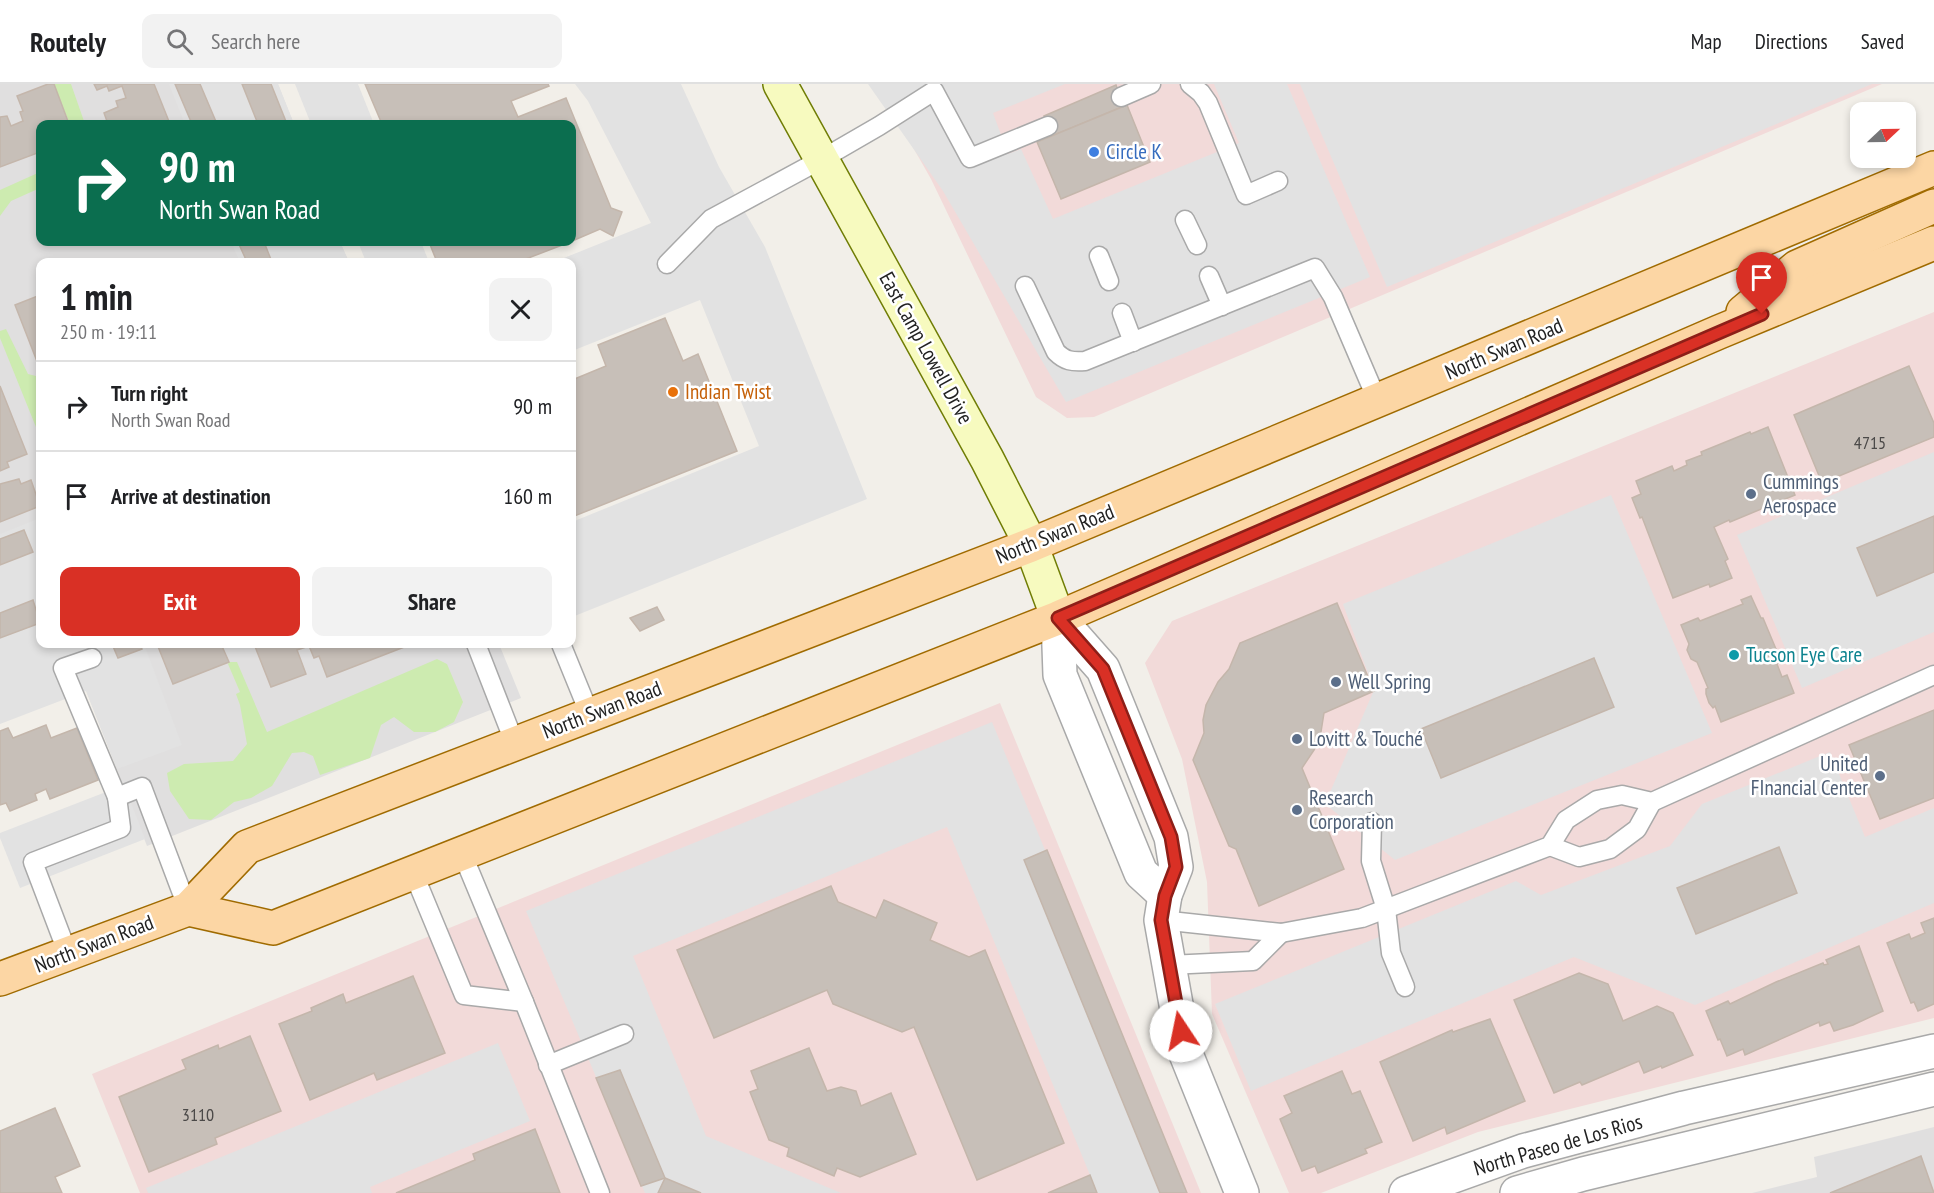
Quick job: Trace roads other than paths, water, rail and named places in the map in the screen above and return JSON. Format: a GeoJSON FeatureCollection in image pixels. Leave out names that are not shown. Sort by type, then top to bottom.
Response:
{"type":"FeatureCollection","features":[{"type":"Feature","properties":{"kind":"main road","name":"East Camp Lowell Drive"},"geometry":{"type":"LineString","coordinates":[[780,84],[987,459],[1031,545],[1058,618]]}},
{"type":"Feature","properties":{"kind":"main road","name":"North Swan Road"},"geometry":{"type":"LineString","coordinates":[[0,979],[188,909],[247,847],[1031,545],[1934,168]]}},
{"type":"Feature","properties":{"kind":"main road"},"geometry":{"type":"LineString","coordinates":[[1719,332],[1797,267],[1934,206]]}},
{"type":"Feature","properties":{"kind":"main road"},"geometry":{"type":"LineString","coordinates":[[188,909],[273,928],[1058,618],[1719,332],[1934,243]]}},
{"type":"Feature","properties":{"kind":"street","name":"East Camp Lowell Drive"},"geometry":{"type":"LineString","coordinates":[[1058,618],[1060,675],[1141,873],[1163,908]]}},
{"type":"Feature","properties":{"kind":"street"},"geometry":{"type":"LineString","coordinates":[[1163,908],[1169,965],[1184,1049],[1242,1193]]}},
{"type":"Feature","properties":{"kind":"street","name":"North Paseo de Los Rios"},"geometry":{"type":"LineString","coordinates":[[1406,1193],[1523,1151],[1712,1102],[1934,1051]]}},
{"type":"Feature","properties":{"kind":"street","name":"North Paseo de Los Rios"},"geometry":{"type":"LineString","coordinates":[[1516,1193],[1584,1174],[1934,1089]]}},
{"type":"Feature","properties":{"kind":"street"},"geometry":{"type":"LineString","coordinates":[[1712,1102],[1720,1142]]}},
{"type":"Feature","properties":{"kind":"lane"},"geometry":{"type":"LineString","coordinates":[[1121,97],[1151,84]]}},
{"type":"Feature","properties":{"kind":"lane"},"geometry":{"type":"LineString","coordinates":[[1190,84],[1201,93],[1208,104],[1246,195],[1278,181]]}},
{"type":"Feature","properties":{"kind":"lane"},"geometry":{"type":"LineString","coordinates":[[667,264],[711,219],[822,159],[934,91],[970,158],[1048,126]]}},
{"type":"Feature","properties":{"kind":"lane"},"geometry":{"type":"LineString","coordinates":[[1185,220],[1197,245]]}},
{"type":"Feature","properties":{"kind":"lane"},"geometry":{"type":"LineString","coordinates":[[1099,256],[1109,281]]}},
{"type":"Feature","properties":{"kind":"lane"},"geometry":{"type":"LineString","coordinates":[[1026,286],[1051,345],[1064,360],[1075,362],[1085,361],[1315,268],[1333,297],[1378,402]]}},
{"type":"Feature","properties":{"kind":"lane"},"geometry":{"type":"LineString","coordinates":[[1209,276],[1222,306]]}},
{"type":"Feature","properties":{"kind":"lane"},"geometry":{"type":"LineString","coordinates":[[1122,313],[1133,342]]}},
{"type":"Feature","properties":{"kind":"lane"},"geometry":{"type":"LineString","coordinates":[[478,648],[515,744]]}},
{"type":"Feature","properties":{"kind":"lane"},"geometry":{"type":"LineString","coordinates":[[563,648],[590,715]]}},
{"type":"Feature","properties":{"kind":"lane"},"geometry":{"type":"LineString","coordinates":[[68,954],[33,862],[121,828],[117,797],[63,668],[92,658]]}},
{"type":"Feature","properties":{"kind":"lane"},"geometry":{"type":"LineString","coordinates":[[1550,846],[1579,857],[1610,849],[1637,829],[1652,802],[1934,675]]}},
{"type":"Feature","properties":{"kind":"lane"},"geometry":{"type":"LineString","coordinates":[[117,797],[142,787],[188,909]]}},
{"type":"Feature","properties":{"kind":"lane"},"geometry":{"type":"LineString","coordinates":[[1163,908],[1281,933],[1362,918],[1550,846],[1566,820],[1597,800],[1622,795],[1652,802]]}},
{"type":"Feature","properties":{"kind":"lane"},"geometry":{"type":"LineString","coordinates":[[1372,822],[1371,861],[1386,909],[1391,953],[1405,987]]}},
{"type":"Feature","properties":{"kind":"lane"},"geometry":{"type":"LineString","coordinates":[[462,853],[600,1193]]}},
{"type":"Feature","properties":{"kind":"lane"},"geometry":{"type":"LineString","coordinates":[[413,872],[464,995],[524,1002]]}},
{"type":"Feature","properties":{"kind":"lane"},"geometry":{"type":"LineString","coordinates":[[1169,965],[1253,961],[1281,933]]}},
{"type":"Feature","properties":{"kind":"lane"},"geometry":{"type":"LineString","coordinates":[[549,1065],[624,1034]]}},
{"type":"Feature","properties":{"kind":"place","name":"Circle K"},"geometry":{"type":"Point","coordinates":[1094,152]}},
{"type":"Feature","properties":{"kind":"place","name":"Indian Twist"},"geometry":{"type":"Point","coordinates":[673,392]}},
{"type":"Feature","properties":{"kind":"place","name":"Cummings Aerospace"},"geometry":{"type":"Point","coordinates":[1751,494]}},
{"type":"Feature","properties":{"kind":"place","name":"Tucson Eye Care"},"geometry":{"type":"Point","coordinates":[1734,655]}},
{"type":"Feature","properties":{"kind":"place","name":"Well Spring"},"geometry":{"type":"Point","coordinates":[1336,682]}},
{"type":"Feature","properties":{"kind":"place","name":"Lovitt & Touché"},"geometry":{"type":"Point","coordinates":[1297,739]}},
{"type":"Feature","properties":{"kind":"place","name":"United FInancial Center"},"geometry":{"type":"Point","coordinates":[1880,776]}},
{"type":"Feature","properties":{"kind":"place","name":"Research Corporation"},"geometry":{"type":"Point","coordinates":[1297,810]}}]}
